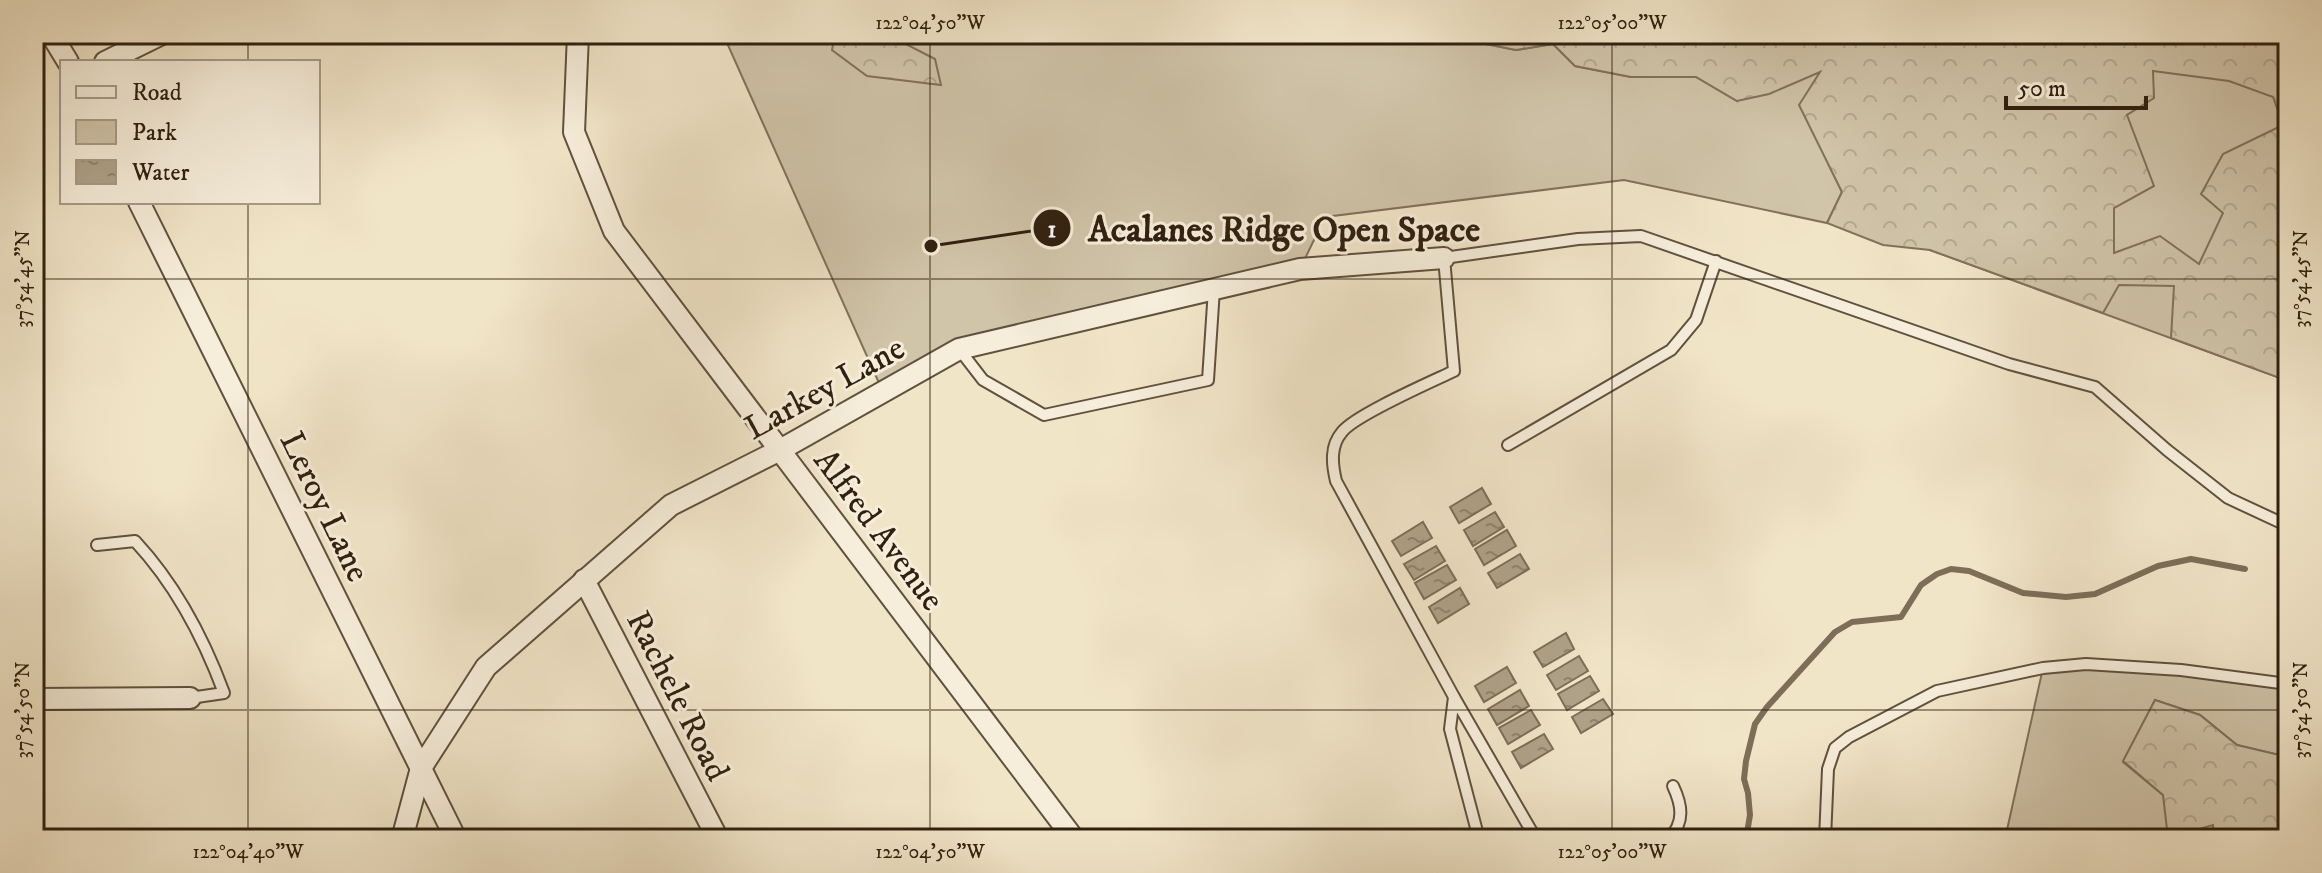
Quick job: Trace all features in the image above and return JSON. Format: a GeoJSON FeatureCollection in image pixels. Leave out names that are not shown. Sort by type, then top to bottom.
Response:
{"type":"FeatureCollection","features":[{"type":"Feature","properties":{"kind":"street"},"geometry":{"type":"LineString","coordinates":[[51,34],[67,60]]}},
{"type":"Feature","properties":{"kind":"street"},"geometry":{"type":"LineString","coordinates":[[109,60],[162,34]]}},
{"type":"Feature","properties":{"kind":"street","name":"Alfred Avenue"},"geometry":{"type":"LineString","coordinates":[[578,34],[574,132],[614,231],[1074,839]]}},
{"type":"Feature","properties":{"kind":"street","name":"Leroy Lane"},"geometry":{"type":"LineString","coordinates":[[140,204],[456,839]]}},
{"type":"Feature","properties":{"kind":"street","name":"Larkey Lane"},"geometry":{"type":"LineString","coordinates":[[402,839],[421,768],[486,667],[671,505],[780,450],[959,349],[1300,269],[1444,258]]}},
{"type":"Feature","properties":{"kind":"street","name":"Rachele Road"},"geometry":{"type":"LineString","coordinates":[[584,580],[718,839]]}},
{"type":"Feature","properties":{"kind":"street"},"geometry":{"type":"LineString","coordinates":[[34,699],[190,698]]}},
{"type":"Feature","properties":{"kind":"lane"},"geometry":{"type":"LineString","coordinates":[[1536,839],[1336,481],[1331,463],[1342,431],[1359,419],[1454,371],[1444,258],[1578,239],[1641,236],[2009,364],[2095,387],[2228,498],[2288,526]]}},
{"type":"Feature","properties":{"kind":"lane"},"geometry":{"type":"LineString","coordinates":[[1508,445],[1671,350],[1696,320],[1716,261]]}},
{"type":"Feature","properties":{"kind":"lane"},"geometry":{"type":"LineString","coordinates":[[959,349],[983,380],[1044,415],[1208,380],[1214,289]]}},
{"type":"Feature","properties":{"kind":"lane"},"geometry":{"type":"LineString","coordinates":[[97,545],[135,541],[153,560],[199,634],[224,693],[190,698]]}},
{"type":"Feature","properties":{"kind":"lane"},"geometry":{"type":"LineString","coordinates":[[1825,839],[1828,769],[1835,748],[1849,737],[1937,691],[2043,668],[2086,664],[2181,670],[2288,684]]}},
{"type":"Feature","properties":{"kind":"lane"},"geometry":{"type":"LineString","coordinates":[[1454,697],[1450,729],[1479,839]]}},
{"type":"Feature","properties":{"kind":"lane"},"geometry":{"type":"LineString","coordinates":[[1669,839],[1681,821],[1680,801],[1673,786]]}},
{"type":"Feature","properties":{"kind":"green space"},"geometry":{"type":"Polygon","coordinates":[[[723,34],[1447,34],[1516,50],[1553,44],[1575,66],[1631,77],[1696,77],[1737,101],[1735,34],[2288,34],[2288,381],[1930,250],[1828,163],[1842,192],[1827,223],[1624,180],[1325,217],[1300,269],[959,349],[883,392],[723,34]]]}},
{"type":"Feature","properties":{"kind":"green space"},"geometry":{"type":"Polygon","coordinates":[[[835,34],[896,34],[894,38],[935,59],[941,85],[867,76],[832,50],[835,34]]]}},
{"type":"Feature","properties":{"kind":"green space"},"geometry":{"type":"Polygon","coordinates":[[[1447,34],[2288,34],[2288,381],[2171,338],[2174,286],[2119,285],[2103,313],[1930,250],[1883,245],[1827,223],[1842,192],[1799,105],[1820,72],[1769,94],[1737,101],[1696,77],[1631,77],[1575,66],[1553,44],[1516,50],[1447,34]],[[2153,71],[2154,98],[2127,115],[2154,186],[2114,208],[2114,253],[2160,236],[2199,264],[2223,213],[2201,194],[2223,154],[2283,125],[2273,97],[2229,81],[2153,71]]]}},
{"type":"Feature","properties":{"kind":"green space"},"geometry":{"type":"Polygon","coordinates":[[[2086,664],[2288,684],[2288,757],[2237,745],[2200,715],[2155,700],[2123,762],[2163,795],[2213,825],[2214,839],[2005,839],[2043,668],[2086,664]]]}},
{"type":"Feature","properties":{"kind":"green space"},"geometry":{"type":"Polygon","coordinates":[[[2155,700],[2200,715],[2237,745],[2288,757],[2288,839],[2214,839],[2213,825],[2168,838],[2163,795],[2123,761],[2155,700]]]}},
{"type":"Feature","properties":{"kind":"water"},"geometry":{"type":"Polygon","coordinates":[[[1482,488],[1491,504],[1459,523],[1450,507],[1482,488]]]}},
{"type":"Feature","properties":{"kind":"water"},"geometry":{"type":"Polygon","coordinates":[[[1495,512],[1504,527],[1473,546],[1464,530],[1495,512]]]}},
{"type":"Feature","properties":{"kind":"water"},"geometry":{"type":"Polygon","coordinates":[[[1423,522],[1432,538],[1401,556],[1392,541],[1423,522]]]}},
{"type":"Feature","properties":{"kind":"water"},"geometry":{"type":"Polygon","coordinates":[[[1507,530],[1516,546],[1484,565],[1475,549],[1507,530]]]}},
{"type":"Feature","properties":{"kind":"water"},"geometry":{"type":"Polygon","coordinates":[[[1436,546],[1445,561],[1414,580],[1404,564],[1436,546]]]}},
{"type":"Feature","properties":{"kind":"water"},"geometry":{"type":"Polygon","coordinates":[[[1520,554],[1529,569],[1497,588],[1488,573],[1520,554]]]}},
{"type":"Feature","properties":{"kind":"water"},"geometry":{"type":"Polygon","coordinates":[[[1447,565],[1456,580],[1424,599],[1415,583],[1447,565]]]}},
{"type":"Feature","properties":{"kind":"water"},"geometry":{"type":"Polygon","coordinates":[[[1460,588],[1469,604],[1438,623],[1429,607],[1460,588]]]}},
{"type":"Feature","properties":{"kind":"water"},"geometry":{"type":"Polygon","coordinates":[[[1566,633],[1574,649],[1543,667],[1534,652],[1566,633]]]}},
{"type":"Feature","properties":{"kind":"water"},"geometry":{"type":"Polygon","coordinates":[[[1579,656],[1588,671],[1556,690],[1547,675],[1579,656]]]}},
{"type":"Feature","properties":{"kind":"water"},"geometry":{"type":"Polygon","coordinates":[[[1507,667],[1516,683],[1484,702],[1475,686],[1507,667]]]}},
{"type":"Feature","properties":{"kind":"water"},"geometry":{"type":"Polygon","coordinates":[[[1590,676],[1599,691],[1567,710],[1558,694],[1590,676]]]}},
{"type":"Feature","properties":{"kind":"water"},"geometry":{"type":"Polygon","coordinates":[[[1520,690],[1529,706],[1497,725],[1488,709],[1520,690]]]}},
{"type":"Feature","properties":{"kind":"water"},"geometry":{"type":"Polygon","coordinates":[[[1603,699],[1613,714],[1581,733],[1572,717],[1603,699]]]}},
{"type":"Feature","properties":{"kind":"water"},"geometry":{"type":"Polygon","coordinates":[[[1531,710],[1540,725],[1508,744],[1499,728],[1531,710]]]}},
{"type":"Feature","properties":{"kind":"water"},"geometry":{"type":"Polygon","coordinates":[[[1544,734],[1553,749],[1521,768],[1512,752],[1544,734]]]}},
{"type":"Feature","properties":{"kind":"waterway"},"geometry":{"type":"LineString","coordinates":[[1746,839],[1750,815],[1744,779],[1746,761],[1755,724],[1767,707],[1835,632],[1852,622],[1901,617],[1921,585],[1937,574],[1951,569],[1969,571],[2023,593],[2066,597],[2095,594],[2158,566],[2191,559],[2245,569]]}},
{"type":"Feature","properties":{"kind":"place","name":"Acalanes Ridge Open Space"},"geometry":{"type":"Point","coordinates":[931,246]}}]}
